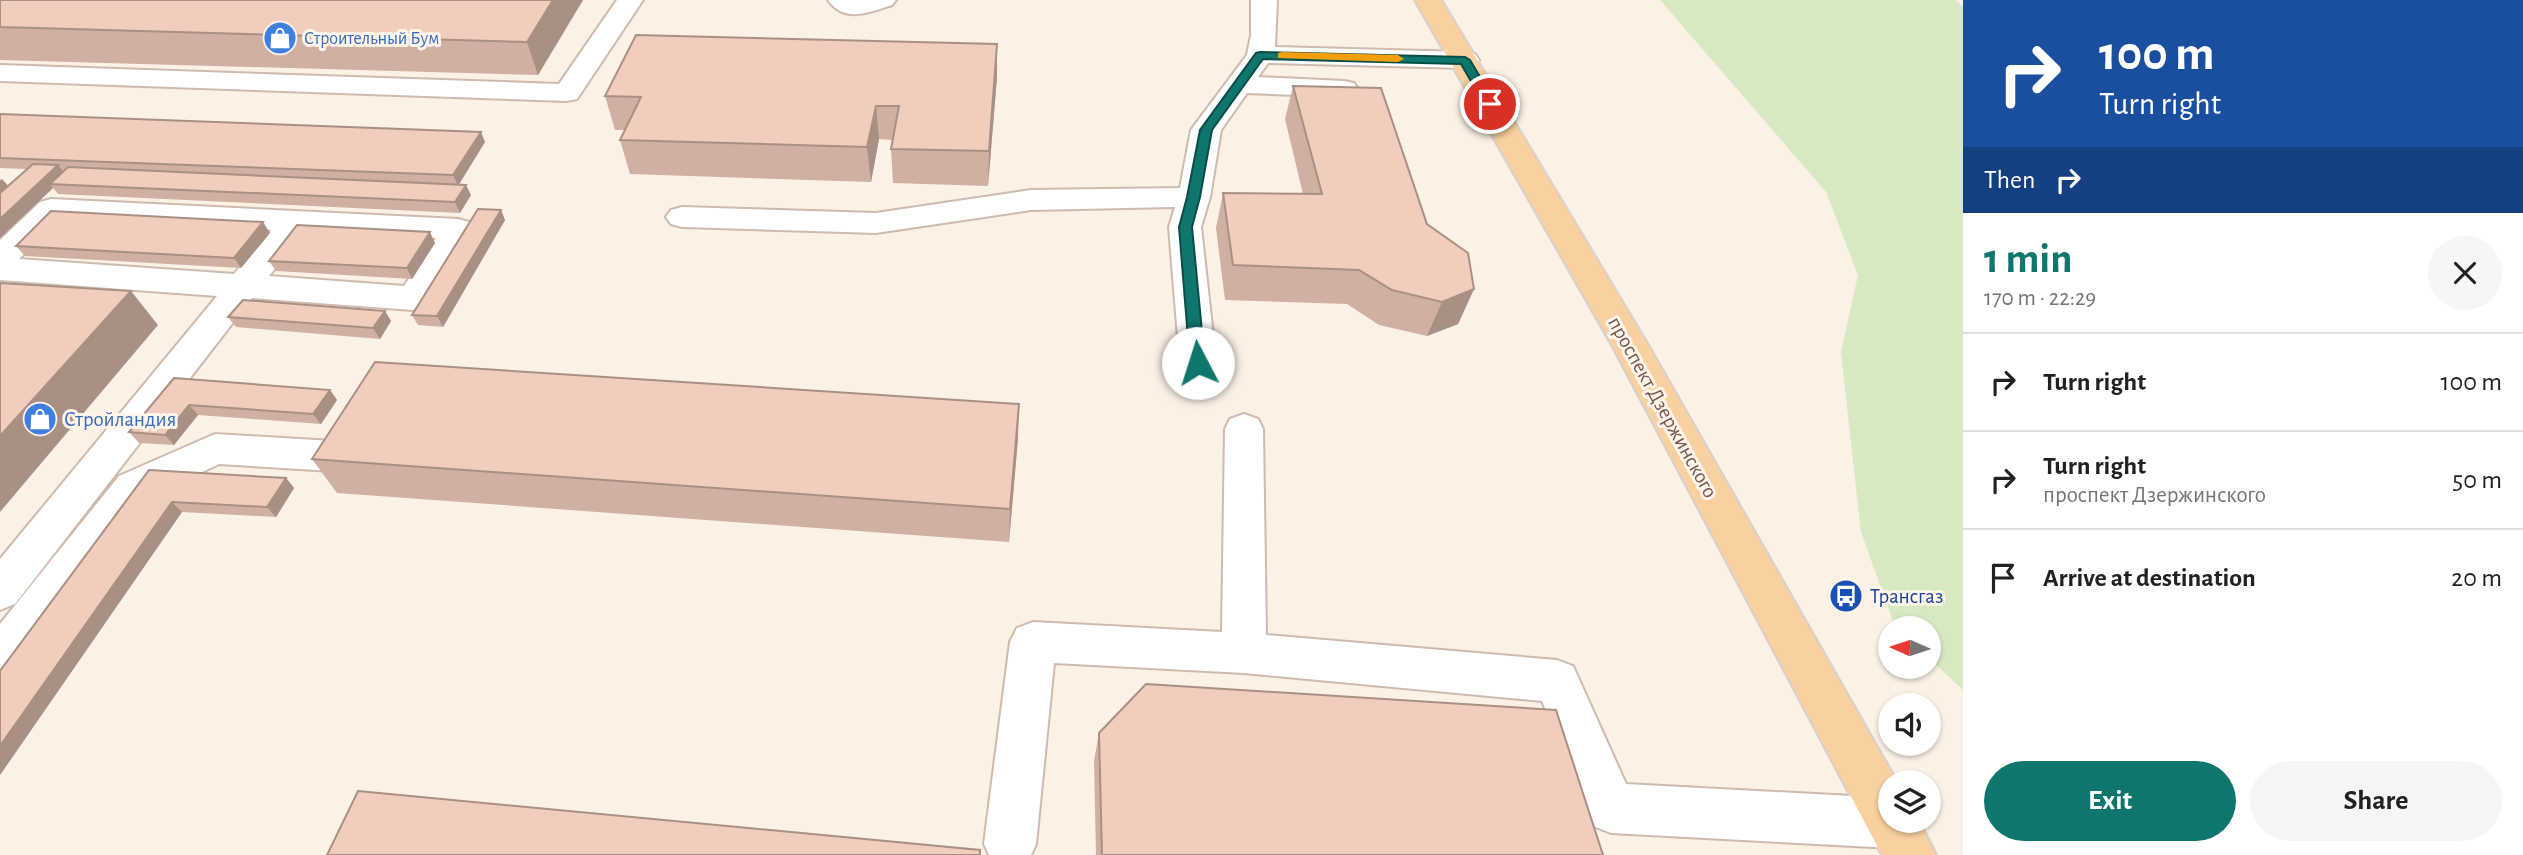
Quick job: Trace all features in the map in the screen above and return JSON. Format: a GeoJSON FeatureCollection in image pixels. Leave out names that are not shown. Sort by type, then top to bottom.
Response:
{"type":"FeatureCollection","features":[{"type":"Feature","properties":{"kind":"main road","name":"проспект Дзержинского"},"geometry":{"type":"LineString","coordinates":[[1428,0],[1630,345],[1878,796]]}},
{"type":"Feature","properties":{"kind":"lane"},"geometry":{"type":"LineString","coordinates":[[0,73],[567,93],[630,0]]}},
{"type":"Feature","properties":{"kind":"lane"},"geometry":{"type":"LineString","coordinates":[[841,0],[854,8],[883,0]]}},
{"type":"Feature","properties":{"kind":"lane"},"geometry":{"type":"LineString","coordinates":[[1198,363],[1185,227],[1194,197],[1206,130],[1260,55],[1264,35],[1264,0]]}},
{"type":"Feature","properties":{"kind":"lane"},"geometry":{"type":"LineString","coordinates":[[1260,55],[1465,60]]}},
{"type":"Feature","properties":{"kind":"lane"},"geometry":{"type":"LineString","coordinates":[[1238,84],[1365,90]]}},
{"type":"Feature","properties":{"kind":"lane"},"geometry":{"type":"LineString","coordinates":[[682,217],[876,223],[1031,200],[1194,197]]}},
{"type":"Feature","properties":{"kind":"lane"},"geometry":{"type":"LineString","coordinates":[[0,259],[51,209],[458,229],[413,298],[0,270]]}},
{"type":"Feature","properties":{"kind":"lane"},"geometry":{"type":"LineString","coordinates":[[0,591],[295,221]]}},
{"type":"Feature","properties":{"kind":"lane"},"geometry":{"type":"LineString","coordinates":[[1244,429],[1244,653]]}},
{"type":"Feature","properties":{"kind":"lane"},"geometry":{"type":"LineString","coordinates":[[0,659],[132,487],[215,449],[332,456]]}},
{"type":"Feature","properties":{"kind":"lane"},"geometry":{"type":"LineString","coordinates":[[1010,844],[1033,642],[1244,653],[1557,681],[1611,808],[1878,828]]}},
{"type":"Feature","properties":{"kind":"green space"},"geometry":{"type":"Polygon","coordinates":[[[1660,0],[1955,0],[1963,7],[1963,690],[1941,669],[1941,616],[1891,616],[1861,532],[1841,352],[1858,275],[1826,192],[1660,0]]]}},
{"type":"Feature","properties":{"kind":"building"},"geometry":{"type":"Polygon","coordinates":[[[0,0],[553,0],[527,42],[0,27],[0,0]]]}},
{"type":"Feature","properties":{"kind":"building"},"geometry":{"type":"Polygon","coordinates":[[[636,35],[997,44],[989,151],[891,149],[899,106],[876,106],[867,147],[620,140],[641,97],[605,96],[636,35]]]}},
{"type":"Feature","properties":{"kind":"building"},"geometry":{"type":"Polygon","coordinates":[[[1293,86],[1381,88],[1427,224],[1468,253],[1474,289],[1442,302],[1392,290],[1359,270],[1233,265],[1223,193],[1322,194],[1293,86]]]}},
{"type":"Feature","properties":{"kind":"building"},"geometry":{"type":"Polygon","coordinates":[[[0,114],[481,132],[453,175],[0,158],[0,114]]]}},
{"type":"Feature","properties":{"kind":"building"},"geometry":{"type":"Polygon","coordinates":[[[33,164],[58,165],[0,219],[0,193],[33,164]]]}},
{"type":"Feature","properties":{"kind":"building"},"geometry":{"type":"Polygon","coordinates":[[[68,167],[466,185],[455,202],[50,184],[68,167]]]}},
{"type":"Feature","properties":{"kind":"building"},"geometry":{"type":"Polygon","coordinates":[[[478,209],[501,210],[437,316],[412,315],[478,209]]]}},
{"type":"Feature","properties":{"kind":"building"},"geometry":{"type":"Polygon","coordinates":[[[51,211],[263,222],[234,258],[16,246],[51,211]]]}},
{"type":"Feature","properties":{"kind":"building"},"geometry":{"type":"Polygon","coordinates":[[[297,225],[430,232],[407,268],[269,261],[297,225]]]}},
{"type":"Feature","properties":{"kind":"building"},"geometry":{"type":"Polygon","coordinates":[[[0,283],[131,291],[0,436],[0,283]]]}},
{"type":"Feature","properties":{"kind":"building"},"geometry":{"type":"Polygon","coordinates":[[[243,300],[385,311],[373,328],[228,317],[243,300]]]}},
{"type":"Feature","properties":{"kind":"building"},"geometry":{"type":"Polygon","coordinates":[[[375,362],[1019,404],[1010,509],[312,459],[375,362]]]}},
{"type":"Feature","properties":{"kind":"building"},"geometry":{"type":"Polygon","coordinates":[[[174,378],[330,390],[313,414],[189,405],[165,435],[129,432],[174,378]]]}},
{"type":"Feature","properties":{"kind":"building"},"geometry":{"type":"Polygon","coordinates":[[[149,470],[286,478],[267,507],[172,502],[0,746],[0,671],[149,470]]]}},
{"type":"Feature","properties":{"kind":"building"},"geometry":{"type":"Polygon","coordinates":[[[1146,684],[1556,710],[1603,855],[1102,855],[1099,733],[1146,684]]]}},
{"type":"Feature","properties":{"kind":"building"},"geometry":{"type":"Polygon","coordinates":[[[358,791],[980,850],[980,855],[327,855],[358,791]]]}},
{"type":"Feature","properties":{"kind":"slow traffic"},"geometry":{"type":"LineString","coordinates":[[1282,56],[1398,59]]}},
{"type":"Feature","properties":{"kind":"place","name":"Строительный Бум"},"geometry":{"type":"Point","coordinates":[280,38]}},
{"type":"Feature","properties":{"kind":"place","name":"Стройландия"},"geometry":{"type":"Point","coordinates":[40,419]}},
{"type":"Feature","properties":{"kind":"place","name":"Трансгаз"},"geometry":{"type":"Point","coordinates":[1846,596]}},
{"type":"Feature","properties":{"kind":"route"},"geometry":{"type":"LineString","coordinates":[[1198,363],[1185,227],[1194,197],[1206,130],[1260,55],[1465,60],[1490,104]]}}]}
